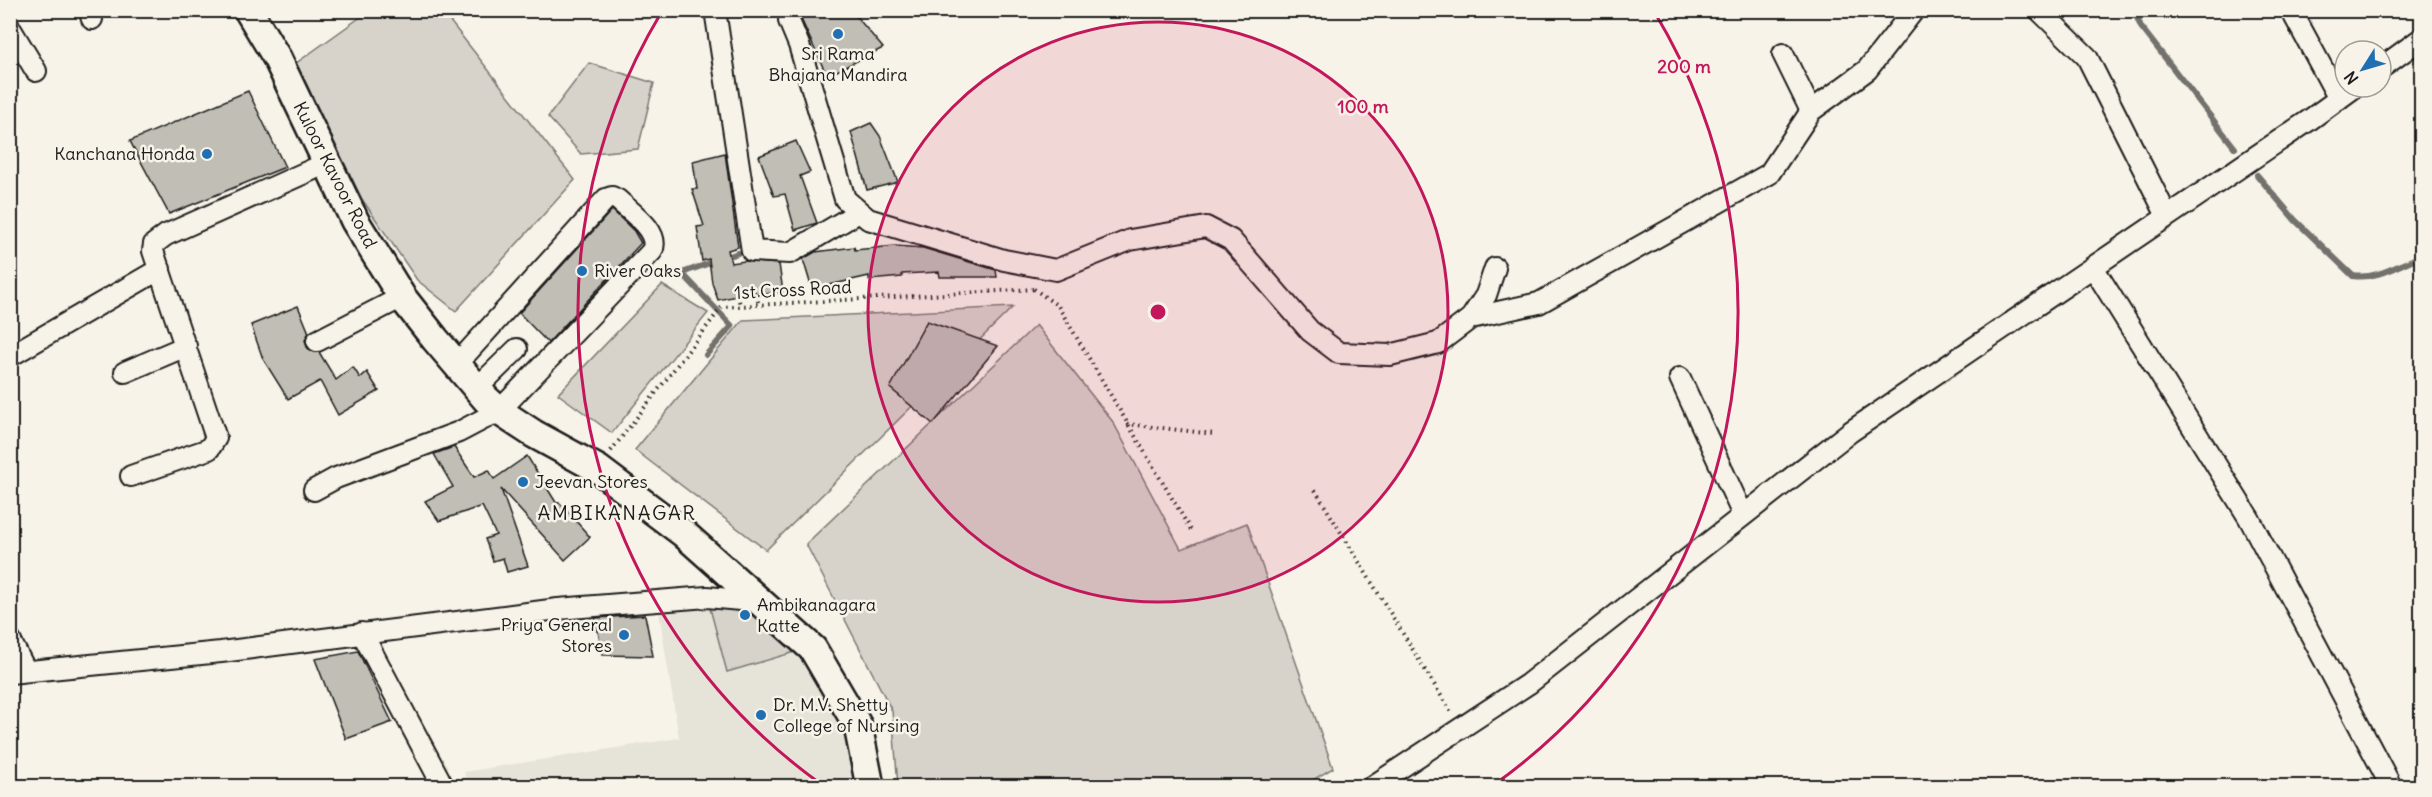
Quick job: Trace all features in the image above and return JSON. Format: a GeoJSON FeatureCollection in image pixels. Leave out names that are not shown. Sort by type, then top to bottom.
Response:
{"type":"FeatureCollection","features":[{"type":"Feature","properties":{"kind":"main road","name":"Kuloor Kavoor Road"},"geometry":{"type":"LineString","coordinates":[[248,10],[277,58],[355,221],[402,297],[456,365],[499,411],[534,434],[598,469],[683,533],[813,649],[858,726],[870,786]]}},
{"type":"Feature","properties":{"kind":"street"},"geometry":{"type":"LineString","coordinates":[[715,10],[752,251],[790,253],[859,212]]}},
{"type":"Feature","properties":{"kind":"street"},"geometry":{"type":"LineString","coordinates":[[790,10],[789,21],[799,45],[845,200],[868,219],[993,257],[1056,270],[1130,240],[1206,227],[1231,240],[1310,331],[1339,353],[1389,355],[1438,343],[1471,318],[1486,295],[1495,268]]}},
{"type":"Feature","properties":{"kind":"street"},"geometry":{"type":"LineString","coordinates":[[1471,318],[1539,303],[1769,174],[1811,111],[1867,70],[1914,10]]}},
{"type":"Feature","properties":{"kind":"street"},"geometry":{"type":"LineString","coordinates":[[2039,10],[2087,57],[2167,216]]}},
{"type":"Feature","properties":{"kind":"street"},"geometry":{"type":"LineString","coordinates":[[2291,10],[2333,72]]}},
{"type":"Feature","properties":{"kind":"street"},"geometry":{"type":"LineString","coordinates":[[10,28],[36,71]]}},
{"type":"Feature","properties":{"kind":"street"},"geometry":{"type":"LineString","coordinates":[[2393,59],[2421,38]]}},
{"type":"Feature","properties":{"kind":"street"},"geometry":{"type":"LineString","coordinates":[[1783,54],[1811,111]]}},
{"type":"Feature","properties":{"kind":"street"},"geometry":{"type":"LineString","coordinates":[[1373,786],[1528,684],[1850,432],[2338,99]]}},
{"type":"Feature","properties":{"kind":"street"},"geometry":{"type":"LineString","coordinates":[[131,476],[209,449],[214,444],[214,429],[153,251],[157,239],[327,164]]}},
{"type":"Feature","properties":{"kind":"street"},"geometry":{"type":"LineString","coordinates":[[314,490],[336,478],[459,432],[499,411],[652,252],[655,242],[650,232],[618,200],[612,197],[606,200],[456,365]]}},
{"type":"Feature","properties":{"kind":"street"},"geometry":{"type":"LineString","coordinates":[[2093,267],[2249,518],[2391,786]]}},
{"type":"Feature","properties":{"kind":"street"},"geometry":{"type":"LineString","coordinates":[[10,356],[160,269]]}},
{"type":"Feature","properties":{"kind":"street"},"geometry":{"type":"LineString","coordinates":[[316,341],[402,297]]}},
{"type":"Feature","properties":{"kind":"street"},"geometry":{"type":"LineString","coordinates":[[125,372],[186,346]]}},
{"type":"Feature","properties":{"kind":"street"},"geometry":{"type":"LineString","coordinates":[[476,389],[517,349]]}},
{"type":"Feature","properties":{"kind":"street"},"geometry":{"type":"LineString","coordinates":[[1680,378],[1743,516]]}},
{"type":"Feature","properties":{"kind":"street"},"geometry":{"type":"LineString","coordinates":[[10,640],[18,672],[221,652],[558,609],[707,597],[763,602]]}},
{"type":"Feature","properties":{"kind":"street"},"geometry":{"type":"LineString","coordinates":[[362,633],[443,786]]}},
{"type":"Feature","properties":{"kind":"path","name":"1st Cross Road"},"geometry":{"type":"LineString","coordinates":[[598,469],[722,307],[1034,289],[1058,306],[1126,423]]}},
{"type":"Feature","properties":{"kind":"path"},"geometry":{"type":"LineString","coordinates":[[738,295],[740,306]]}},
{"type":"Feature","properties":{"kind":"path"},"geometry":{"type":"LineString","coordinates":[[756,295],[759,305]]}},
{"type":"Feature","properties":{"kind":"path"},"geometry":{"type":"LineString","coordinates":[[1126,423],[1215,434]]}},
{"type":"Feature","properties":{"kind":"path"},"geometry":{"type":"LineString","coordinates":[[1126,423],[1192,532]]}},
{"type":"Feature","properties":{"kind":"path"},"geometry":{"type":"LineString","coordinates":[[1316,490],[1461,728]]}},
{"type":"Feature","properties":{"kind":"shaded area"},"geometry":{"type":"Polygon","coordinates":[[[369,11],[442,11],[575,180],[456,311],[417,280],[362,199],[295,64],[369,11]]]}},
{"type":"Feature","properties":{"kind":"shaded area"},"geometry":{"type":"Polygon","coordinates":[[[589,63],[654,83],[638,149],[581,154],[548,117],[589,63]]]}},
{"type":"Feature","properties":{"kind":"shaded area"},"geometry":{"type":"Polygon","coordinates":[[[662,285],[708,313],[612,433],[558,394],[662,285]]]}},
{"type":"Feature","properties":{"kind":"shaded area"},"geometry":{"type":"Polygon","coordinates":[[[1013,307],[766,550],[635,450],[743,320],[1013,307]]]}},
{"type":"Feature","properties":{"kind":"shaded area"},"geometry":{"type":"Polygon","coordinates":[[[1036,325],[1113,422],[1181,549],[1247,523],[1333,768],[1303,786],[898,786],[892,711],[806,544],[1036,325]]]}},
{"type":"Feature","properties":{"kind":"shaded area","name":"Dr. M.V. Shetty College of Nursing"},"geometry":{"type":"Polygon","coordinates":[[[707,597],[805,649],[835,692],[868,786],[468,786],[464,772],[679,738],[658,606],[707,597]]]}},
{"type":"Feature","properties":{"kind":"shaded area"},"geometry":{"type":"Polygon","coordinates":[[[707,597],[757,608],[805,649],[727,672],[707,597]]]}},
{"type":"Feature","properties":{"kind":"building","name":"Sri Rama Bhajana Mandira"},"geometry":{"type":"Polygon","coordinates":[[[807,10],[851,10],[883,48],[827,76],[801,19],[807,10]]]}},
{"type":"Feature","properties":{"kind":"building","name":"Kanchana Honda"},"geometry":{"type":"Polygon","coordinates":[[[248,91],[285,167],[169,214],[130,141],[248,91]]]}},
{"type":"Feature","properties":{"kind":"building"},"geometry":{"type":"Polygon","coordinates":[[[871,123],[880,136],[898,182],[867,190],[851,132],[871,123]]]}},
{"type":"Feature","properties":{"kind":"building"},"geometry":{"type":"Polygon","coordinates":[[[796,141],[810,172],[800,176],[817,223],[795,230],[785,194],[774,196],[759,156],[796,141]]]}},
{"type":"Feature","properties":{"kind":"building"},"geometry":{"type":"Polygon","coordinates":[[[725,153],[738,247],[728,250],[731,263],[745,261],[779,264],[783,292],[756,295],[755,292],[718,300],[712,283],[709,259],[702,261],[697,227],[704,226],[692,189],[697,189],[693,161],[725,153]]]}},
{"type":"Feature","properties":{"kind":"building","name":"River Oaks"},"geometry":{"type":"Polygon","coordinates":[[[612,210],[634,231],[641,243],[548,343],[519,313],[612,210]]]}},
{"type":"Feature","properties":{"kind":"building"},"geometry":{"type":"Polygon","coordinates":[[[895,246],[923,248],[996,270],[997,277],[940,277],[939,272],[902,274],[902,277],[869,280],[869,276],[812,289],[803,259],[815,252],[854,247],[855,250],[895,246]]]}},
{"type":"Feature","properties":{"kind":"building"},"geometry":{"type":"Polygon","coordinates":[[[298,306],[309,333],[305,340],[307,347],[311,351],[319,352],[336,380],[353,367],[360,378],[367,372],[379,391],[338,415],[320,381],[288,399],[263,359],[251,325],[298,306]]]}},
{"type":"Feature","properties":{"kind":"building"},"geometry":{"type":"Polygon","coordinates":[[[927,321],[998,346],[933,424],[890,388],[927,321]]]}},
{"type":"Feature","properties":{"kind":"building"},"geometry":{"type":"Polygon","coordinates":[[[454,447],[474,477],[489,470],[494,479],[527,456],[557,504],[559,502],[590,537],[565,560],[501,489],[528,566],[507,572],[503,558],[493,561],[485,539],[496,535],[482,506],[439,521],[425,501],[453,487],[434,454],[454,447]]]}},
{"type":"Feature","properties":{"kind":"building","name":"Priya General Stores"},"geometry":{"type":"Polygon","coordinates":[[[645,615],[653,656],[603,655],[595,618],[645,615]]]}},
{"type":"Feature","properties":{"kind":"building"},"geometry":{"type":"Polygon","coordinates":[[[358,651],[392,722],[346,739],[315,659],[358,651]]]}},
{"type":"Feature","properties":{"kind":"waterway"},"geometry":{"type":"LineString","coordinates":[[2134,10],[2141,27],[2235,148]]}},
{"type":"Feature","properties":{"kind":"waterway"},"geometry":{"type":"LineString","coordinates":[[2257,175],[2295,220],[2353,276],[2379,274],[2422,256]]}},
{"type":"Feature","properties":{"kind":"waterway"},"geometry":{"type":"LineString","coordinates":[[706,355],[732,326],[682,273],[738,253]]}},
{"type":"Feature","properties":{"kind":"place","name":"Sri Rama Bhajana Mandira"},"geometry":{"type":"Point","coordinates":[838,34]}},
{"type":"Feature","properties":{"kind":"place","name":"Kanchana Honda"},"geometry":{"type":"Point","coordinates":[207,154]}},
{"type":"Feature","properties":{"kind":"place","name":"River Oaks"},"geometry":{"type":"Point","coordinates":[582,271]}},
{"type":"Feature","properties":{"kind":"place","name":"Jeevan Stores"},"geometry":{"type":"Point","coordinates":[523,482]}},
{"type":"Feature","properties":{"kind":"place","name":"Ambikanagara Katte"},"geometry":{"type":"Point","coordinates":[745,615]}},
{"type":"Feature","properties":{"kind":"place","name":"Priya General Stores"},"geometry":{"type":"Point","coordinates":[624,635]}},
{"type":"Feature","properties":{"kind":"place","name":"Dr. M.V. Shetty College of Nursing"},"geometry":{"type":"Point","coordinates":[761,715]}},
{"type":"Feature","properties":{"kind":"district","name":"AMBIKANAGAR"},"geometry":{"type":"Point","coordinates":[617,513]}}]}
